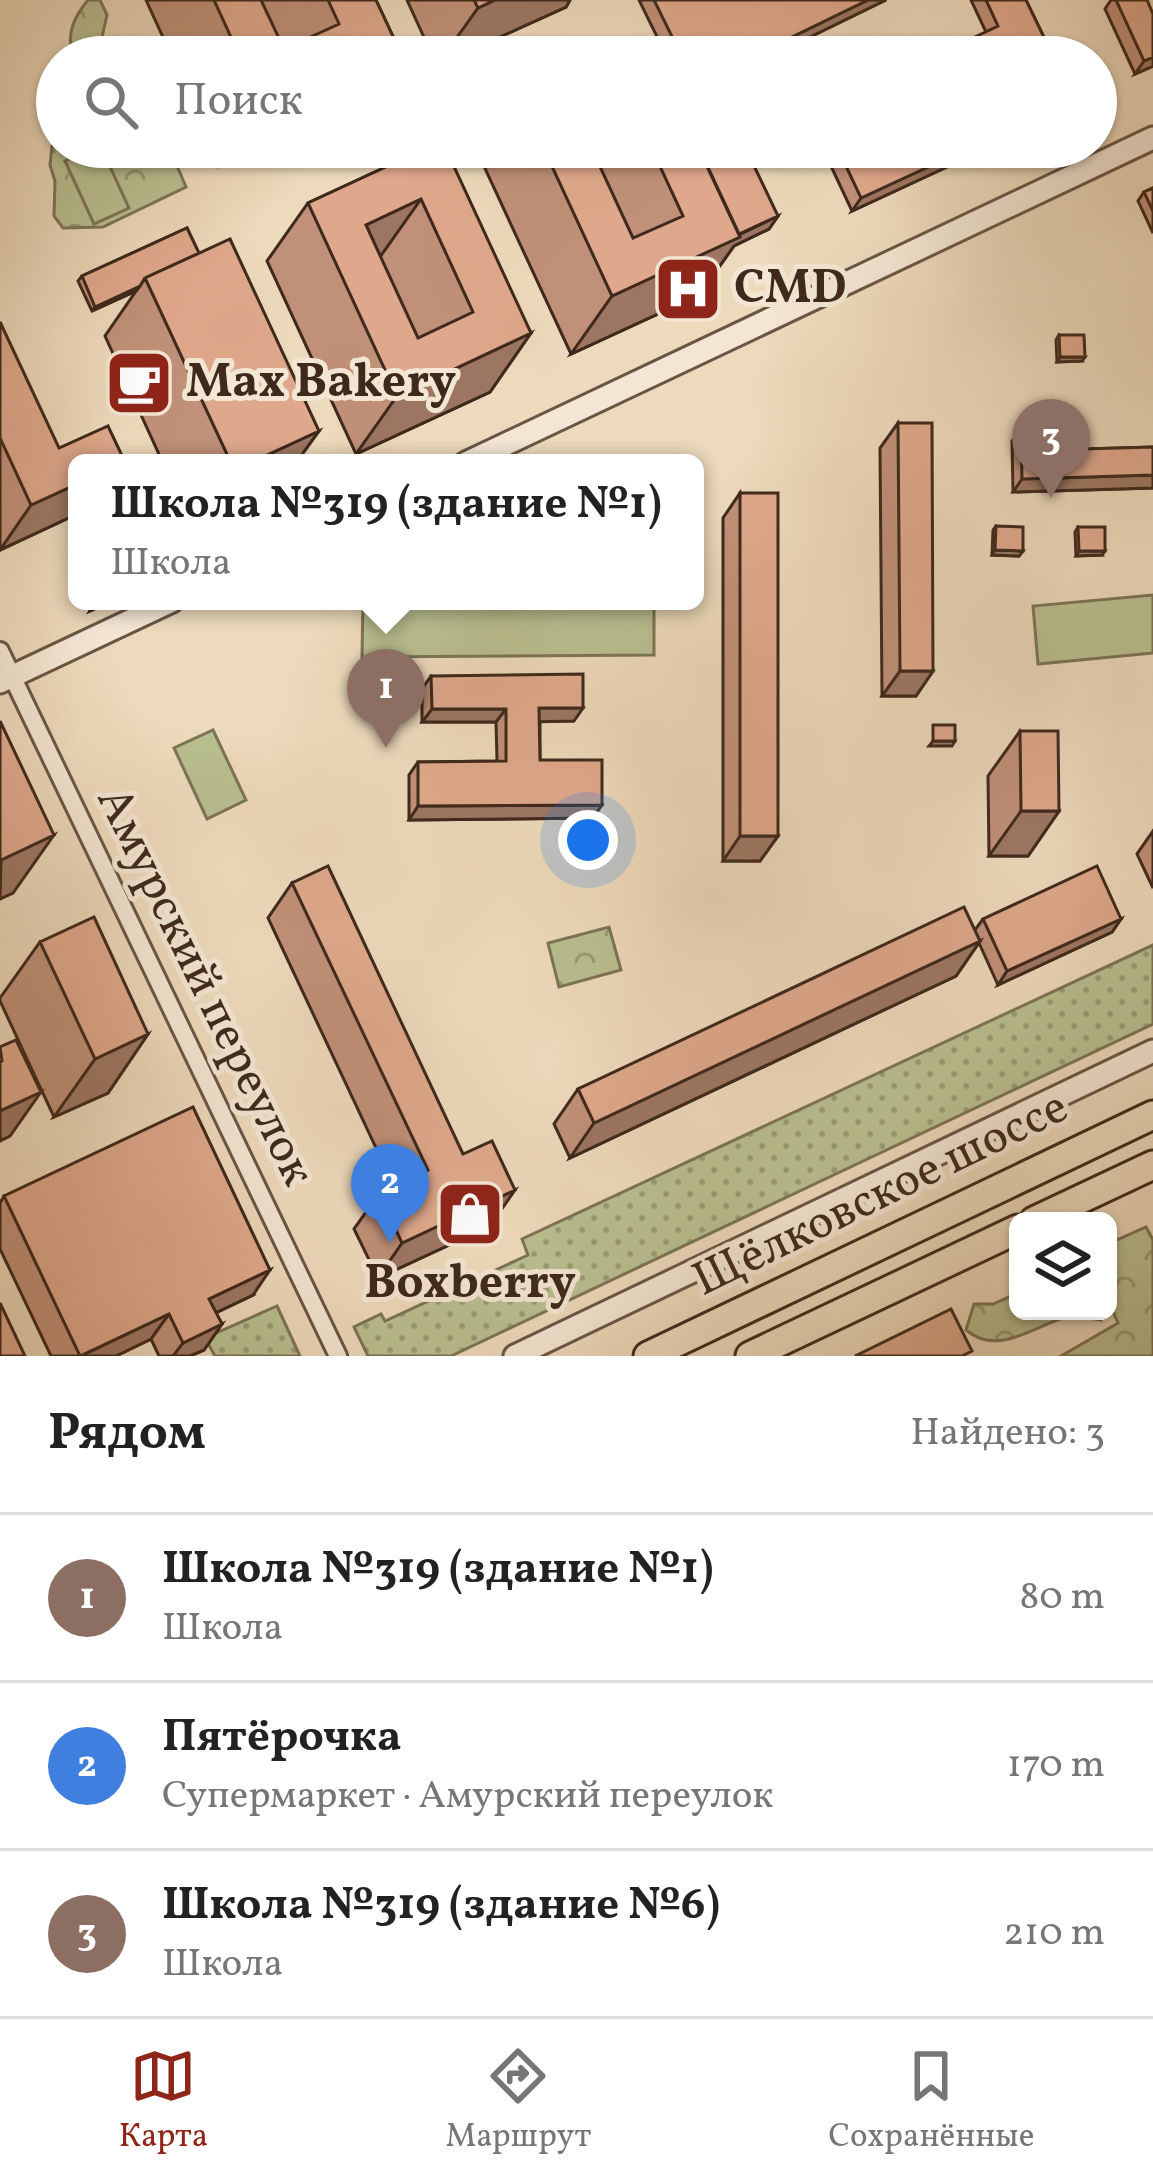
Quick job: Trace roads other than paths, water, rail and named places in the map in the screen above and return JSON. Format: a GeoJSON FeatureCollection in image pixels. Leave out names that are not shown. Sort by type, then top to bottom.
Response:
{"type":"FeatureCollection","features":[{"type":"Feature","properties":{"kind":"main road","name":"Щёлковское шоссе"},"geometry":{"type":"LineString","coordinates":[[648,1356],[1153,1115]]}},
{"type":"Feature","properties":{"kind":"main road","name":"Щёлковское шоссе"},"geometry":{"type":"LineString","coordinates":[[1053,1212],[1153,1165]]}},
{"type":"Feature","properties":{"kind":"main road","name":"Щёлковское шоссе"},"geometry":{"type":"LineString","coordinates":[[750,1356],[1009,1233]]}},
{"type":"Feature","properties":{"kind":"street"},"geometry":{"type":"LineString","coordinates":[[1117,155],[1153,138]]}},
{"type":"Feature","properties":{"kind":"street"},"geometry":{"type":"LineString","coordinates":[[485,454],[1090,168]]}},
{"type":"Feature","properties":{"kind":"street"},"geometry":{"type":"LineString","coordinates":[[6,679],[153,610]]}},
{"type":"Feature","properties":{"kind":"street","name":"Амурский переулок"},"geometry":{"type":"LineString","coordinates":[[0,651],[6,679],[338,1356]]}},
{"type":"Feature","properties":{"kind":"street"},"geometry":{"type":"LineString","coordinates":[[515,1356],[1153,1051]]}},
{"type":"Feature","properties":{"kind":"place","name":"CMD"},"geometry":{"type":"Point","coordinates":[688,289]}},
{"type":"Feature","properties":{"kind":"place","name":"Max Bakery"},"geometry":{"type":"Point","coordinates":[139,383]}},
{"type":"Feature","properties":{"kind":"place","name":"Школа №319 (здание №6)"},"geometry":{"type":"Point","coordinates":[1051,498]}},
{"type":"Feature","properties":{"kind":"place","name":"Школа №319 (здание №1)"},"geometry":{"type":"Point","coordinates":[386,748]}},
{"type":"Feature","properties":{"kind":"place","name":"Boxberry"},"geometry":{"type":"Point","coordinates":[470,1214]}},
{"type":"Feature","properties":{"kind":"place","name":"Пятёрочка"},"geometry":{"type":"Point","coordinates":[390,1243]}}]}
